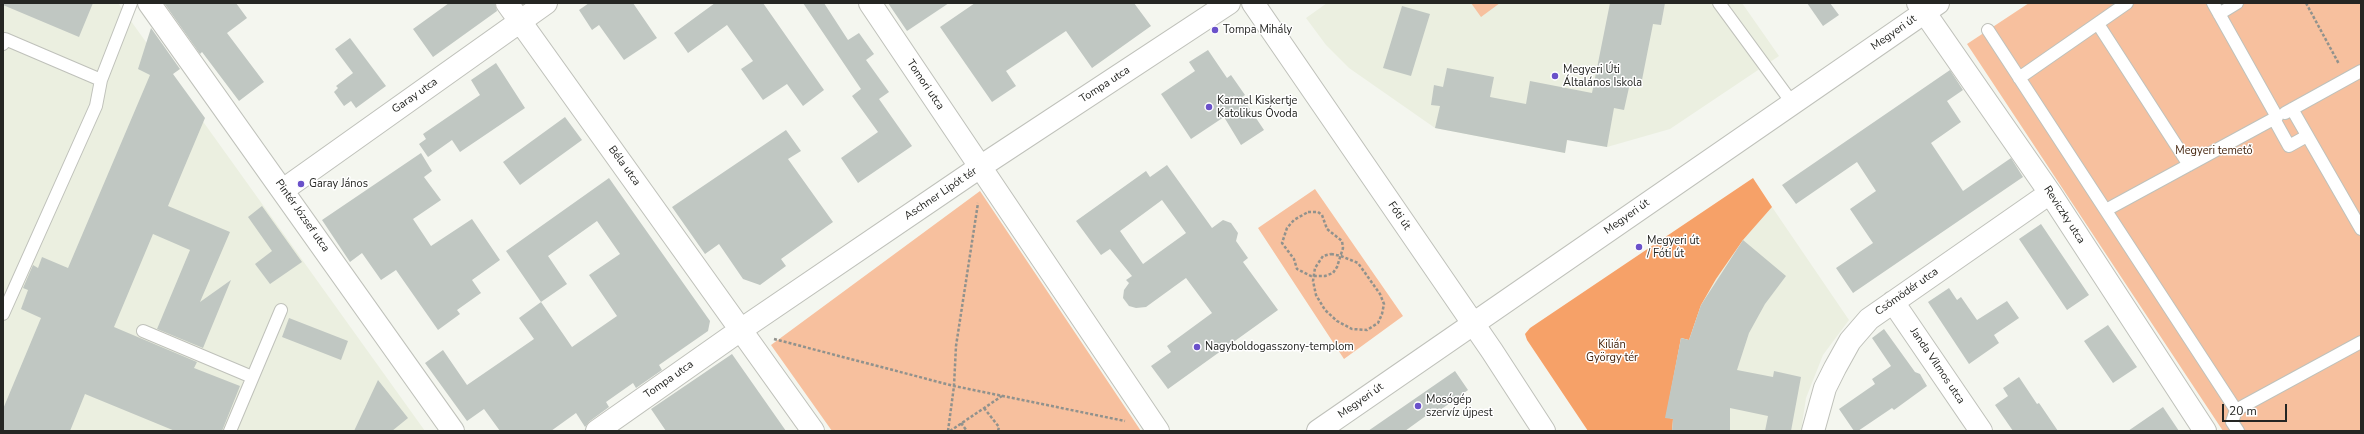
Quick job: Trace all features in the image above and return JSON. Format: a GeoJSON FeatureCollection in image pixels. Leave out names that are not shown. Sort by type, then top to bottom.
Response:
{"type":"FeatureCollection","features":[{"type":"Feature","properties":{"kind":"street","name":"Pintér József utca"},"geometry":{"type":"LineString","coordinates":[[149,3],[284,190],[454,431]]}},
{"type":"Feature","properties":{"kind":"street","name":"Béla utca"},"geometry":{"type":"LineString","coordinates":[[507,3],[742,329]]}},
{"type":"Feature","properties":{"kind":"street","name":"Garay utca"},"geometry":{"type":"LineString","coordinates":[[284,190],[546,3]]}},
{"type":"Feature","properties":{"kind":"street","name":"Tomori utca"},"geometry":{"type":"LineString","coordinates":[[870,3],[980,167]]}},
{"type":"Feature","properties":{"kind":"street","name":"Tompa utca"},"geometry":{"type":"LineString","coordinates":[[980,167],[1229,3]]}},
{"type":"Feature","properties":{"kind":"street","name":"Fóti út"},"geometry":{"type":"LineString","coordinates":[[1253,3],[1473,323],[1544,431]]}},
{"type":"Feature","properties":{"kind":"street","name":"Megyeri út"},"geometry":{"type":"LineString","coordinates":[[1318,431],[1792,104],[1927,6]]}},
{"type":"Feature","properties":{"kind":"street","name":"Reviczky utca"},"geometry":{"type":"LineString","coordinates":[[1927,6],[2205,431]]}},
{"type":"Feature","properties":{"kind":"street","name":"Aschner Lipót tér"},"geometry":{"type":"LineString","coordinates":[[742,329],[980,167],[1158,431]]}},
{"type":"Feature","properties":{"kind":"street","name":"Csömödér utca"},"geometry":{"type":"LineString","coordinates":[[1813,431],[1825,388],[1850,341],[1869,319],[2050,193]]}},
{"type":"Feature","properties":{"kind":"street","name":"Janda Vilmos utca"},"geometry":{"type":"LineString","coordinates":[[1893,302],[1981,431]]}},
{"type":"Feature","properties":{"kind":"street","name":"Tompa utca"},"geometry":{"type":"LineString","coordinates":[[597,431],[742,329]]}},
{"type":"Feature","properties":{"kind":"street"},"geometry":{"type":"LineString","coordinates":[[742,329],[813,431]]}},
{"type":"Feature","properties":{"kind":"lane"},"geometry":{"type":"LineString","coordinates":[[3,314],[96,106],[101,80],[131,3]]}},
{"type":"Feature","properties":{"kind":"lane"},"geometry":{"type":"LineString","coordinates":[[1719,3],[1792,104]]}},
{"type":"Feature","properties":{"kind":"lane"},"geometry":{"type":"LineString","coordinates":[[2019,78],[2128,3]]}},
{"type":"Feature","properties":{"kind":"lane"},"geometry":{"type":"LineString","coordinates":[[2237,3],[2216,8],[2276,118],[2289,146],[2307,136]]}},
{"type":"Feature","properties":{"kind":"lane"},"geometry":{"type":"LineString","coordinates":[[2098,24],[2189,165]]}},
{"type":"Feature","properties":{"kind":"lane"},"geometry":{"type":"LineString","coordinates":[[1988,30],[2236,410]]}},
{"type":"Feature","properties":{"kind":"lane"},"geometry":{"type":"LineString","coordinates":[[3,44],[5,39],[101,80]]}},
{"type":"Feature","properties":{"kind":"lane"},"geometry":{"type":"LineString","coordinates":[[2106,210],[2361,71]]}},
{"type":"Feature","properties":{"kind":"lane"},"geometry":{"type":"LineString","coordinates":[[2292,109],[2361,229]]}},
{"type":"Feature","properties":{"kind":"lane"},"geometry":{"type":"LineString","coordinates":[[230,431],[281,310]]}},
{"type":"Feature","properties":{"kind":"lane"},"geometry":{"type":"LineString","coordinates":[[143,331],[252,378]]}},
{"type":"Feature","properties":{"kind":"lane"},"geometry":{"type":"LineString","coordinates":[[2238,431],[2232,422],[2236,410],[2361,342]]}},
{"type":"Feature","properties":{"kind":"path"},"geometry":{"type":"LineString","coordinates":[[2306,3],[2347,79]]}},
{"type":"Feature","properties":{"kind":"path"},"geometry":{"type":"LineString","coordinates":[[949,431],[954,386],[956,346],[978,203],[980,167]]}},
{"type":"Feature","properties":{"kind":"path"},"geometry":{"type":"LineString","coordinates":[[1308,212],[1318,212],[1322,215],[1328,229],[1342,241],[1343,248],[1341,256],[1333,273],[1325,276],[1314,277],[1297,269],[1294,259],[1282,243],[1286,228],[1294,220],[1308,212]]}},
{"type":"Feature","properties":{"kind":"path"},"geometry":{"type":"LineString","coordinates":[[1331,254],[1341,256],[1358,263],[1380,294],[1384,304],[1378,323],[1367,330],[1352,329],[1337,322],[1325,310],[1316,295],[1314,277],[1316,268],[1323,256],[1331,254]]}},
{"type":"Feature","properties":{"kind":"path"},"geometry":{"type":"LineString","coordinates":[[742,329],[954,386],[1123,422],[1145,411]]}},
{"type":"Feature","properties":{"kind":"path"},"geometry":{"type":"LineString","coordinates":[[949,431],[1002,396]]}},
{"type":"Feature","properties":{"kind":"path"},"geometry":{"type":"LineString","coordinates":[[984,408],[998,427],[998,431]]}},
{"type":"Feature","properties":{"kind":"path"},"geometry":{"type":"LineString","coordinates":[[961,423],[967,431]]}},
{"type":"Feature","properties":{"kind":"shaded area"},"geometry":{"type":"Polygon","coordinates":[[[3,3],[118,3],[425,431],[3,431],[3,3]]]}},
{"type":"Feature","properties":{"kind":"shaded area","name":"Megyeri Úti Általános Iskola"},"geometry":{"type":"Polygon","coordinates":[[[1327,3],[1742,3],[1779,56],[1670,129],[1607,147],[1582,143],[1568,137],[1565,153],[1435,128],[1349,68],[1326,45],[1306,18],[1327,3]]]}},
{"type":"Feature","properties":{"kind":"shaded area"},"geometry":{"type":"Polygon","coordinates":[[[1772,207],[1849,320],[1823,355],[1806,398],[1801,431],[1672,431],[1665,418],[1681,338],[1689,340],[1701,305],[1716,279],[1743,240],[1772,207]]]}},
{"type":"Feature","properties":{"kind":"green space"},"geometry":{"type":"Polygon","coordinates":[[[1471,3],[1500,3],[1481,17],[1471,3]]]}},
{"type":"Feature","properties":{"kind":"green space","name":"Megyeri temető"},"geometry":{"type":"Polygon","coordinates":[[[2029,3],[2361,3],[2361,431],[2223,431],[1967,44],[2029,3]]]}},
{"type":"Feature","properties":{"kind":"green space","name":"Kilián György tér"},"geometry":{"type":"Polygon","coordinates":[[[1753,178],[1772,207],[1743,240],[1716,279],[1701,305],[1689,340],[1681,338],[1666,417],[1673,419],[1672,431],[1588,431],[1527,340],[1525,334],[1530,328],[1753,178]]]}},
{"type":"Feature","properties":{"kind":"green space"},"geometry":{"type":"Polygon","coordinates":[[[1315,189],[1403,316],[1344,359],[1258,228],[1315,189]]]}},
{"type":"Feature","properties":{"kind":"green space"},"geometry":{"type":"Polygon","coordinates":[[[980,191],[1141,431],[832,431],[771,345],[980,191]]]}},
{"type":"Feature","properties":{"kind":"building"},"geometry":{"type":"Polygon","coordinates":[[[3,3],[93,3],[79,37],[3,5],[3,3]]]}},
{"type":"Feature","properties":{"kind":"building"},"geometry":{"type":"Polygon","coordinates":[[[164,3],[236,3],[247,18],[227,33],[264,82],[239,101],[202,52],[200,54],[164,3]]]}},
{"type":"Feature","properties":{"kind":"building"},"geometry":{"type":"Polygon","coordinates":[[[449,3],[495,3],[497,11],[433,57],[413,29],[449,3]]]}},
{"type":"Feature","properties":{"kind":"building"},"geometry":{"type":"Polygon","coordinates":[[[589,3],[633,3],[657,38],[624,60],[599,25],[592,30],[579,10],[589,3]]]}},
{"type":"Feature","properties":{"kind":"building"},"geometry":{"type":"Polygon","coordinates":[[[715,3],[763,3],[824,90],[803,106],[787,84],[763,100],[741,69],[753,61],[727,25],[688,53],[674,33],[715,3]]]}},
{"type":"Feature","properties":{"kind":"building"},"geometry":{"type":"Polygon","coordinates":[[[803,3],[824,3],[848,40],[859,33],[874,54],[866,60],[889,92],[879,99],[912,146],[858,183],[841,158],[878,132],[852,96],[861,89],[803,3]]]}},
{"type":"Feature","properties":{"kind":"building"},"geometry":{"type":"Polygon","coordinates":[[[888,3],[949,3],[907,31],[888,3]]]}},
{"type":"Feature","properties":{"kind":"building"},"geometry":{"type":"Polygon","coordinates":[[[975,3],[1134,3],[1151,26],[1092,68],[1066,31],[1006,71],[1016,86],[992,102],[940,27],[975,3]]]}},
{"type":"Feature","properties":{"kind":"building"},"geometry":{"type":"Polygon","coordinates":[[[1610,3],[1665,3],[1661,25],[1653,24],[1641,85],[1630,83],[1624,110],[1614,108],[1607,147],[1567,140],[1565,153],[1435,128],[1440,106],[1431,105],[1434,85],[1443,87],[1447,68],[1494,77],[1490,97],[1526,104],[1530,81],[1592,93],[1610,3]]]}},
{"type":"Feature","properties":{"kind":"building"},"geometry":{"type":"Polygon","coordinates":[[[1807,3],[1830,3],[1839,15],[1823,26],[1807,3]]]}},
{"type":"Feature","properties":{"kind":"building"},"geometry":{"type":"Polygon","coordinates":[[[1402,6],[1430,14],[1411,76],[1383,68],[1402,6]]]}},
{"type":"Feature","properties":{"kind":"building"},"geometry":{"type":"Polygon","coordinates":[[[151,28],[180,69],[173,74],[205,118],[168,206],[230,232],[200,302],[231,280],[203,348],[157,329],[190,250],[153,234],[114,327],[197,362],[194,368],[240,386],[222,431],[175,431],[85,394],[70,431],[3,431],[3,409],[41,318],[21,309],[28,290],[23,288],[33,265],[38,268],[42,257],[68,268],[150,75],[138,69],[151,28]]]}},
{"type":"Feature","properties":{"kind":"building"},"geometry":{"type":"Polygon","coordinates":[[[350,38],[386,86],[356,108],[351,101],[344,106],[334,92],[338,88],[336,86],[353,73],[335,49],[350,38]]]}},
{"type":"Feature","properties":{"kind":"building","name":"Karmel Kiskertje Katolikus Óvoda"},"geometry":{"type":"Polygon","coordinates":[[[1208,50],[1227,78],[1231,75],[1245,95],[1242,97],[1264,130],[1241,145],[1224,117],[1191,139],[1161,94],[1195,71],[1189,62],[1208,50]]]}},
{"type":"Feature","properties":{"kind":"building"},"geometry":{"type":"Polygon","coordinates":[[[496,63],[525,108],[460,152],[452,140],[428,157],[419,144],[426,139],[423,134],[480,95],[471,80],[496,63]]]}},
{"type":"Feature","properties":{"kind":"building"},"geometry":{"type":"Polygon","coordinates":[[[1950,70],[1963,90],[1947,101],[1961,122],[1931,143],[1963,191],[2011,158],[2023,177],[1853,293],[1836,268],[1873,243],[1850,209],[1876,191],[1857,162],[1796,204],[1782,185],[1950,70]]]}},
{"type":"Feature","properties":{"kind":"building"},"geometry":{"type":"Polygon","coordinates":[[[565,117],[582,140],[520,185],[503,162],[565,117]]]}},
{"type":"Feature","properties":{"kind":"building"},"geometry":{"type":"Polygon","coordinates":[[[786,130],[801,151],[788,159],[833,222],[781,259],[786,266],[760,285],[743,279],[719,244],[705,254],[672,207],[786,130]]]}},
{"type":"Feature","properties":{"kind":"building"},"geometry":{"type":"Polygon","coordinates":[[[421,153],[432,171],[424,177],[441,200],[413,219],[431,246],[472,219],[500,260],[472,280],[481,293],[457,310],[460,314],[438,330],[396,270],[381,280],[362,253],[350,262],[322,220],[421,153]]]}},
{"type":"Feature","properties":{"kind":"building"},"geometry":{"type":"Polygon","coordinates":[[[1167,165],[1212,228],[1223,220],[1231,223],[1238,233],[1236,241],[1248,258],[1243,262],[1278,310],[1168,389],[1151,366],[1171,352],[1167,346],[1212,313],[1186,278],[1146,307],[1136,308],[1129,306],[1123,298],[1124,290],[1129,283],[1126,280],[1132,276],[1110,249],[1101,255],[1076,221],[1146,171],[1150,177],[1167,165]],[[1162,200],[1120,231],[1143,264],[1186,233],[1162,200]]]}},
{"type":"Feature","properties":{"kind":"building"},"geometry":{"type":"Polygon","coordinates":[[[609,178],[710,321],[708,331],[659,365],[662,370],[636,388],[633,383],[606,402],[609,407],[590,421],[585,427],[576,413],[551,431],[500,431],[484,409],[467,421],[425,363],[443,350],[467,385],[534,339],[519,318],[541,302],[506,251],[609,178]],[[597,221],[548,256],[567,284],[541,302],[572,347],[617,316],[589,275],[620,254],[597,221]]]}},
{"type":"Feature","properties":{"kind":"building"},"geometry":{"type":"Polygon","coordinates":[[[262,206],[302,262],[270,284],[255,264],[272,251],[248,217],[262,206]]]}},
{"type":"Feature","properties":{"kind":"building"},"geometry":{"type":"Polygon","coordinates":[[[2041,224],[2089,295],[2067,310],[2019,239],[2041,224]]]}},
{"type":"Feature","properties":{"kind":"building"},"geometry":{"type":"Polygon","coordinates":[[[1743,240],[1786,276],[1765,304],[1749,333],[1737,370],[1773,377],[1774,371],[1801,377],[1791,431],[1765,431],[1768,416],[1730,408],[1730,431],[1672,431],[1673,419],[1665,418],[1681,338],[1689,340],[1701,305],[1743,240]]]}},
{"type":"Feature","properties":{"kind":"building"},"geometry":{"type":"Polygon","coordinates":[[[1949,288],[1957,300],[1961,297],[1977,320],[2007,301],[2019,318],[1994,335],[1999,343],[1969,364],[1928,302],[1949,288]]]}},
{"type":"Feature","properties":{"kind":"building"},"geometry":{"type":"Polygon","coordinates":[[[289,318],[348,341],[341,360],[282,337],[289,318]]]}},
{"type":"Feature","properties":{"kind":"building"},"geometry":{"type":"Polygon","coordinates":[[[2108,325],[2137,367],[2113,383],[2084,341],[2108,325]]]}},
{"type":"Feature","properties":{"kind":"building"},"geometry":{"type":"Polygon","coordinates":[[[1884,329],[1915,372],[1920,374],[1927,386],[1894,410],[1892,408],[1858,431],[1854,431],[1839,409],[1875,384],[1872,379],[1891,366],[1872,338],[1884,329]]]}},
{"type":"Feature","properties":{"kind":"building"},"geometry":{"type":"Polygon","coordinates":[[[732,354],[786,431],[666,431],[651,409],[732,354]]]}},
{"type":"Feature","properties":{"kind":"building"},"geometry":{"type":"Polygon","coordinates":[[[1455,371],[1468,390],[1436,413],[1434,410],[1405,431],[1368,431],[1455,371]]]}},
{"type":"Feature","properties":{"kind":"building"},"geometry":{"type":"Polygon","coordinates":[[[2019,377],[2037,404],[2039,403],[2058,431],[2013,431],[1995,405],[2008,396],[2003,388],[2019,377]]]}},
{"type":"Feature","properties":{"kind":"building"},"geometry":{"type":"Polygon","coordinates":[[[378,380],[408,418],[392,431],[354,431],[378,380]]]}},
{"type":"Feature","properties":{"kind":"building"},"geometry":{"type":"Polygon","coordinates":[[[2163,407],[2179,431],[2128,431],[2163,407]]]}},
{"type":"Feature","properties":{"kind":"place","name":"Tompa Mihály"},"geometry":{"type":"Point","coordinates":[1215,30]}},
{"type":"Feature","properties":{"kind":"place","name":"Megyeri Úti Általános Iskola"},"geometry":{"type":"Point","coordinates":[1555,76]}},
{"type":"Feature","properties":{"kind":"place","name":"Karmel Kiskertje Katolikus Óvoda"},"geometry":{"type":"Point","coordinates":[1209,107]}},
{"type":"Feature","properties":{"kind":"place","name":"Garay János"},"geometry":{"type":"Point","coordinates":[301,184]}},
{"type":"Feature","properties":{"kind":"place","name":"Megyeri út / Fóti út"},"geometry":{"type":"Point","coordinates":[1639,247]}},
{"type":"Feature","properties":{"kind":"place","name":"Nagyboldogasszony-templom"},"geometry":{"type":"Point","coordinates":[1197,347]}},
{"type":"Feature","properties":{"kind":"place","name":"Mosógép szervíz újpest"},"geometry":{"type":"Point","coordinates":[1418,406]}}]}
